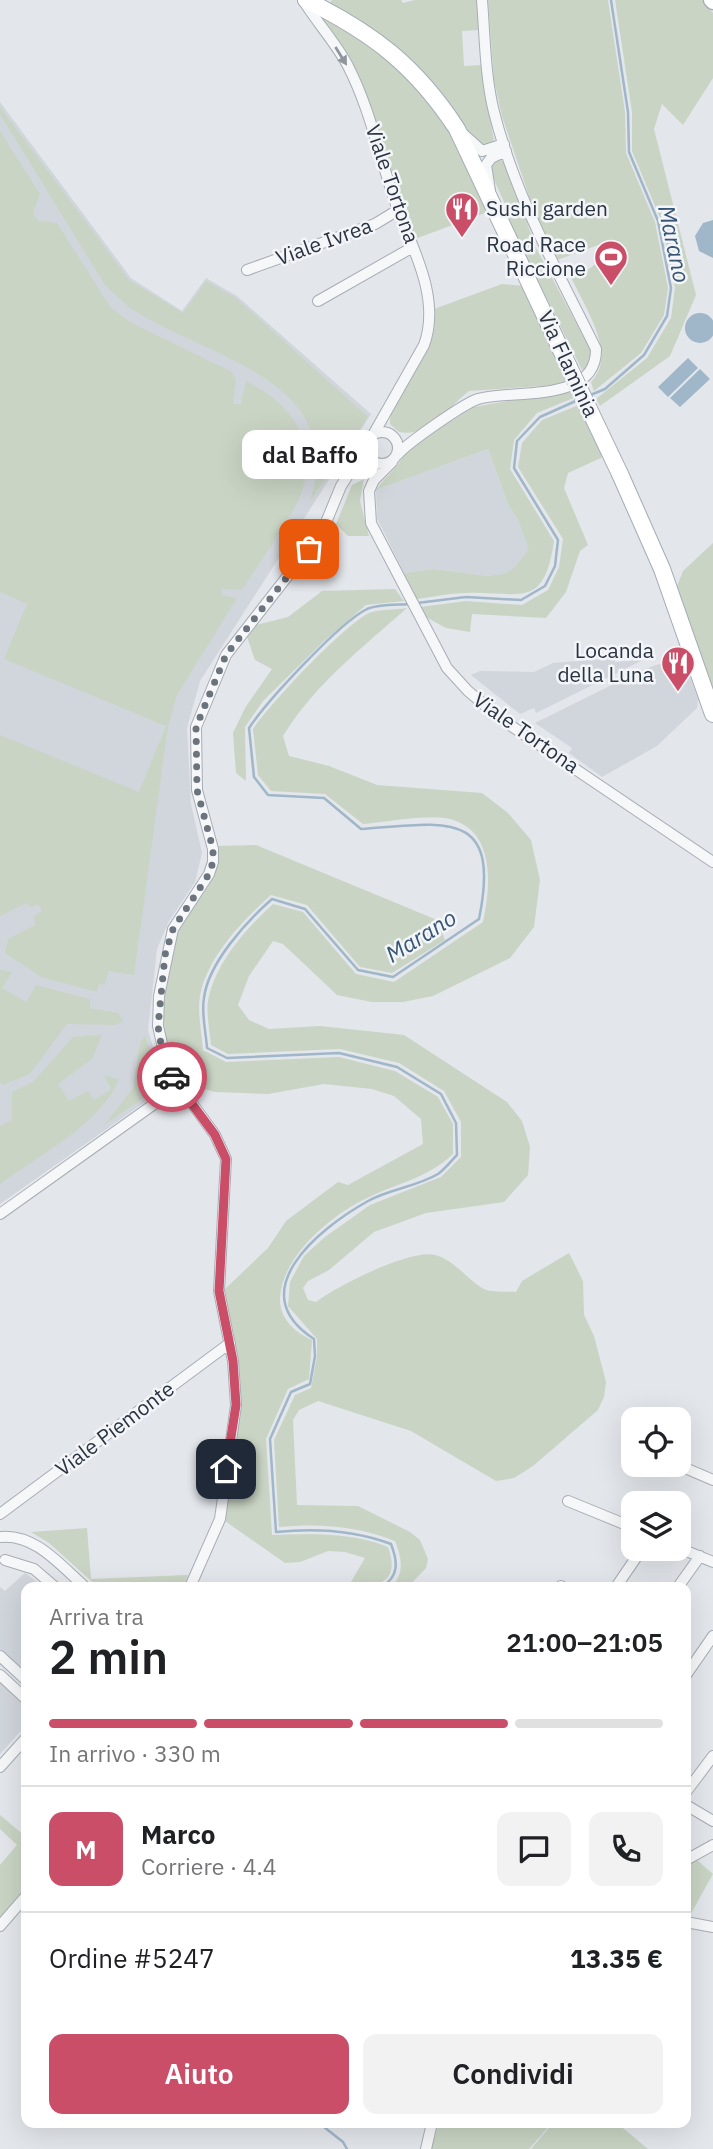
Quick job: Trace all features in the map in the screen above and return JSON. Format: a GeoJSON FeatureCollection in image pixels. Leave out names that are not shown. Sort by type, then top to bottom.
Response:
{"type":"FeatureCollection","features":[{"type":"Feature","properties":{"kind":"main road","name":"Via Flaminia"},"geometry":{"type":"LineString","coordinates":[[304,0],[362,30],[389,48],[419,77],[457,130],[620,474],[687,633],[713,714]]}},
{"type":"Feature","properties":{"kind":"street","name":"Viale Tortona"},"geometry":{"type":"LineString","coordinates":[[304,0],[344,59],[356,83],[413,247],[428,302],[430,330],[373,435]]}},
{"type":"Feature","properties":{"kind":"street"},"geometry":{"type":"LineString","coordinates":[[374,480],[423,434],[478,399],[561,389],[581,381],[591,373],[596,361],[596,349],[526,208],[505,147],[488,81],[482,0]]}},
{"type":"Feature","properties":{"kind":"street"},"geometry":{"type":"LineString","coordinates":[[457,130],[468,135],[482,151],[505,147]]}},
{"type":"Feature","properties":{"kind":"street"},"geometry":{"type":"LineString","coordinates":[[489,194],[491,187],[486,165],[505,147]]}},
{"type":"Feature","properties":{"kind":"street","name":"Viale Ivrea"},"geometry":{"type":"LineString","coordinates":[[247,270],[376,224],[398,210]]}},
{"type":"Feature","properties":{"kind":"street"},"geometry":{"type":"LineString","coordinates":[[318,301],[413,247]]}},
{"type":"Feature","properties":{"kind":"street"},"geometry":{"type":"LineString","coordinates":[[355,466],[372,461],[383,465],[395,458],[398,445],[384,415]]}},
{"type":"Feature","properties":{"kind":"street"},"geometry":{"type":"LineString","coordinates":[[192,1582],[220,1519],[236,1405],[230,1343],[219,1291],[226,1159],[215,1135],[168,1070],[159,1042],[159,996],[173,929],[209,874],[213,862],[213,849],[197,790],[196,727],[226,655],[322,532],[341,486],[373,435],[381,432],[392,435],[423,434]]}},
{"type":"Feature","properties":{"kind":"street"},"geometry":{"type":"LineString","coordinates":[[366,447],[372,461]]}},
{"type":"Feature","properties":{"kind":"street","name":"Viale Tortona"},"geometry":{"type":"LineString","coordinates":[[372,461],[374,480],[367,501],[371,523],[447,668],[468,691],[501,719],[713,862]]}},
{"type":"Feature","properties":{"kind":"street"},"geometry":{"type":"LineString","coordinates":[[0,1214],[178,1087]]}},
{"type":"Feature","properties":{"kind":"street","name":"Viale Piemonte"},"geometry":{"type":"LineString","coordinates":[[0,1514],[230,1343]]}},
{"type":"Feature","properties":{"kind":"street"},"geometry":{"type":"LineString","coordinates":[[691,1471],[713,1480]]}},
{"type":"Feature","properties":{"kind":"street"},"geometry":{"type":"LineString","coordinates":[[568,1501],[621,1523]]}},
{"type":"Feature","properties":{"kind":"street"},"geometry":{"type":"LineString","coordinates":[[0,1537],[18,1538],[39,1547],[78,1582]]}},
{"type":"Feature","properties":{"kind":"street"},"geometry":{"type":"LineString","coordinates":[[691,1553],[713,1562]]}},
{"type":"Feature","properties":{"kind":"street"},"geometry":{"type":"LineString","coordinates":[[682,1582],[700,1556]]}},
{"type":"Feature","properties":{"kind":"street"},"geometry":{"type":"LineString","coordinates":[[5,1560],[34,1569],[49,1582]]}},
{"type":"Feature","properties":{"kind":"street"},"geometry":{"type":"LineString","coordinates":[[619,1582],[634,1561]]}},
{"type":"Feature","properties":{"kind":"street"},"geometry":{"type":"LineString","coordinates":[[691,1668],[713,1636]]}},
{"type":"Feature","properties":{"kind":"street"},"geometry":{"type":"LineString","coordinates":[[0,1656],[21,1675]]}},
{"type":"Feature","properties":{"kind":"street"},"geometry":{"type":"LineString","coordinates":[[0,1675],[21,1694]]}},
{"type":"Feature","properties":{"kind":"street"},"geometry":{"type":"LineString","coordinates":[[0,1767],[21,1744]]}},
{"type":"Feature","properties":{"kind":"street"},"geometry":{"type":"LineString","coordinates":[[691,1785],[713,1756]]}},
{"type":"Feature","properties":{"kind":"street"},"geometry":{"type":"LineString","coordinates":[[691,1808],[713,1821]]}},
{"type":"Feature","properties":{"kind":"street"},"geometry":{"type":"LineString","coordinates":[[691,1857],[713,1845]]}},
{"type":"Feature","properties":{"kind":"street"},"geometry":{"type":"LineString","coordinates":[[0,1926],[21,1902]]}},
{"type":"Feature","properties":{"kind":"street"},"geometry":{"type":"LineString","coordinates":[[691,1923],[713,1927]]}},
{"type":"Feature","properties":{"kind":"street"},"geometry":{"type":"LineString","coordinates":[[426,2149],[431,2128]]}},
{"type":"Feature","properties":{"kind":"shaded area"},"geometry":{"type":"Polygon","coordinates":[[[0,102],[131,278],[182,311],[206,278],[237,296],[371,414],[200,681],[187,728],[191,804],[202,853],[195,882],[169,921],[157,949],[148,1030],[165,1088],[0,1204],[0,102]]]}},
{"type":"Feature","properties":{"kind":"shaded area"},"geometry":{"type":"Polygon","coordinates":[[[488,449],[508,504],[530,549],[514,569],[503,574],[487,576],[434,569],[404,573],[377,518],[376,490],[488,449]]]}},
{"type":"Feature","properties":{"kind":"shaded area"},"geometry":{"type":"Polygon","coordinates":[[[682,656],[698,699],[697,708],[657,746],[602,777],[569,753],[572,748],[535,723],[642,670],[682,656]]]}},
{"type":"Feature","properties":{"kind":"shaded area"},"geometry":{"type":"Polygon","coordinates":[[[614,658],[615,662],[643,660],[536,713],[534,708],[520,714],[471,675],[480,671],[534,672],[553,663],[614,658]]]}},
{"type":"Feature","properties":{"kind":"shaded area"},"geometry":{"type":"Polygon","coordinates":[[[25,1573],[37,1582],[21,1582],[21,1668],[0,1649],[0,1587],[5,1591],[25,1573]]]}},
{"type":"Feature","properties":{"kind":"shaded area"},"geometry":{"type":"Polygon","coordinates":[[[0,1682],[21,1701],[21,1731],[0,1754],[0,1682]]]}},
{"type":"Feature","properties":{"kind":"green space"},"geometry":{"type":"Polygon","coordinates":[[[332,0],[401,0],[403,3],[415,0],[477,0],[479,30],[462,31],[464,66],[481,65],[494,141],[489,146],[482,147],[475,142],[445,98],[413,62],[375,31],[330,3],[332,0]]]}},
{"type":"Feature","properties":{"kind":"green space"},"geometry":{"type":"Polygon","coordinates":[[[488,0],[608,0],[625,112],[626,153],[655,222],[668,288],[664,315],[641,353],[594,391],[591,382],[599,371],[600,344],[590,315],[570,275],[589,269],[602,259],[604,243],[557,260],[534,211],[502,116],[494,80],[488,0]]]}},
{"type":"Feature","properties":{"kind":"green space"},"geometry":{"type":"Polygon","coordinates":[[[615,0],[702,0],[713,13],[713,78],[683,125],[662,104],[654,129],[696,295],[670,356],[600,406],[596,399],[647,358],[671,318],[675,288],[661,220],[632,151],[632,112],[615,0]]]}},
{"type":"Feature","properties":{"kind":"green space"},"geometry":{"type":"Polygon","coordinates":[[[315,14],[332,20],[374,46],[414,83],[460,152],[485,203],[485,213],[415,239],[406,205],[399,201],[359,82],[315,14]]]}},
{"type":"Feature","properties":{"kind":"green space"},"geometry":{"type":"Polygon","coordinates":[[[0,107],[129,280],[183,313],[206,281],[236,298],[368,417],[310,501],[317,459],[309,426],[290,399],[263,377],[230,358],[129,307],[105,285],[0,114],[0,107]]]}},
{"type":"Feature","properties":{"kind":"green space"},"geometry":{"type":"Polygon","coordinates":[[[0,131],[40,194],[33,213],[38,221],[57,223],[111,308],[130,322],[232,372],[236,380],[233,404],[241,404],[246,381],[275,400],[296,424],[306,453],[303,488],[293,510],[242,590],[222,589],[221,595],[237,598],[177,695],[168,726],[134,975],[109,971],[105,985],[99,984],[97,992],[41,977],[5,953],[8,939],[35,925],[34,916],[42,911],[38,904],[31,907],[26,903],[0,916],[0,735],[139,792],[166,726],[4,659],[27,604],[0,592],[0,131]]]}},
{"type":"Feature","properties":{"kind":"green space"},"geometry":{"type":"Polygon","coordinates":[[[501,160],[505,162],[536,248],[591,351],[590,365],[582,370],[507,218],[506,206],[490,171],[490,165],[501,160]]]}},
{"type":"Feature","properties":{"kind":"green space"},"geometry":{"type":"Polygon","coordinates":[[[502,284],[524,286],[569,380],[556,385],[469,391],[429,426],[410,433],[399,432],[390,424],[391,412],[395,400],[430,343],[434,331],[434,309],[502,284]]]}},
{"type":"Feature","properties":{"kind":"green space"},"geometry":{"type":"Polygon","coordinates":[[[573,389],[576,397],[537,413],[514,440],[510,469],[554,541],[544,578],[536,588],[515,594],[460,593],[417,599],[404,573],[434,569],[487,576],[503,574],[514,568],[529,549],[519,522],[508,504],[488,449],[376,490],[396,466],[405,450],[474,407],[573,389]]]}},
{"type":"Feature","properties":{"kind":"green space"},"geometry":{"type":"Polygon","coordinates":[[[579,405],[603,457],[568,473],[564,488],[588,545],[580,551],[566,592],[546,618],[472,614],[470,632],[446,628],[424,616],[421,607],[466,601],[522,605],[548,590],[559,567],[563,539],[518,467],[522,443],[542,420],[579,405]]]}},
{"type":"Feature","properties":{"kind":"green space"},"geometry":{"type":"Polygon","coordinates":[[[364,479],[360,501],[369,536],[348,536],[336,524],[352,485],[364,479]]]}},
{"type":"Feature","properties":{"kind":"green space"},"geometry":{"type":"Polygon","coordinates":[[[713,543],[713,689],[677,586],[683,571],[713,543]]]}},
{"type":"Feature","properties":{"kind":"green space"},"geometry":{"type":"Polygon","coordinates":[[[395,589],[404,601],[366,605],[323,642],[263,701],[245,727],[246,781],[236,773],[233,733],[245,708],[272,669],[255,660],[247,637],[256,625],[288,617],[322,591],[395,589]]]}},
{"type":"Feature","properties":{"kind":"green space"},"geometry":{"type":"Polygon","coordinates":[[[407,608],[340,667],[296,717],[283,736],[289,756],[329,766],[377,785],[482,793],[508,813],[531,840],[540,880],[534,927],[510,958],[433,996],[403,1002],[372,1002],[337,995],[283,944],[273,941],[249,976],[238,1005],[249,1020],[269,1029],[320,1026],[404,1035],[507,1102],[522,1121],[530,1147],[528,1175],[504,1202],[426,1213],[374,1232],[329,1270],[308,1281],[303,1288],[308,1300],[316,1302],[374,1270],[409,1258],[435,1255],[449,1261],[484,1289],[516,1292],[522,1281],[569,1253],[583,1281],[584,1315],[594,1336],[606,1382],[604,1397],[598,1410],[533,1466],[514,1478],[496,1481],[411,1431],[318,1401],[299,1410],[293,1420],[297,1505],[358,1506],[410,1532],[420,1540],[428,1559],[426,1568],[413,1582],[395,1582],[400,1571],[400,1559],[395,1541],[338,1527],[279,1527],[274,1440],[295,1395],[311,1388],[317,1356],[317,1339],[288,1306],[290,1282],[304,1256],[325,1237],[370,1205],[441,1177],[461,1157],[461,1122],[444,1091],[399,1063],[340,1049],[228,1054],[211,1045],[207,1008],[213,983],[226,958],[243,935],[273,904],[303,912],[356,974],[394,982],[483,922],[488,891],[486,859],[482,845],[474,833],[462,823],[436,817],[363,824],[325,794],[271,791],[258,775],[253,729],[325,649],[357,621],[373,612],[407,608]]]}},
{"type":"Feature","properties":{"kind":"green space"},"geometry":{"type":"Polygon","coordinates":[[[256,845],[437,920],[445,940],[392,973],[360,967],[307,905],[271,895],[238,928],[218,953],[204,981],[199,1002],[203,1050],[226,1062],[339,1057],[395,1071],[438,1097],[453,1124],[453,1154],[424,1174],[355,1204],[325,1225],[300,1251],[290,1266],[280,1297],[285,1318],[299,1333],[312,1340],[309,1379],[288,1389],[266,1439],[272,1535],[345,1536],[388,1547],[391,1568],[389,1575],[380,1582],[351,1582],[365,1558],[345,1552],[328,1551],[300,1562],[285,1563],[225,1521],[239,1382],[224,1290],[268,1248],[286,1221],[338,1182],[348,1185],[423,1144],[421,1119],[394,1096],[372,1089],[324,1084],[268,1094],[215,1092],[180,1082],[168,1048],[165,1028],[163,1007],[166,966],[178,931],[216,870],[218,846],[256,845]]]}},
{"type":"Feature","properties":{"kind":"green space"},"geometry":{"type":"Polygon","coordinates":[[[0,970],[12,972],[2,988],[26,1002],[36,985],[90,999],[90,1008],[118,1013],[123,1021],[115,1025],[67,1024],[30,1074],[3,1085],[0,1081],[0,970]]]}},
{"type":"Feature","properties":{"kind":"green space"},"geometry":{"type":"Polygon","coordinates":[[[102,1035],[92,1059],[58,1084],[69,1101],[88,1091],[94,1100],[111,1089],[104,1075],[119,1079],[111,1095],[84,1124],[0,1184],[0,1126],[12,1120],[12,1092],[33,1082],[73,1037],[102,1035]]]}},
{"type":"Feature","properties":{"kind":"green space"},"geometry":{"type":"Polygon","coordinates":[[[145,1035],[161,1086],[104,1125],[133,1088],[140,1044],[145,1035]]]}},
{"type":"Feature","properties":{"kind":"green space"},"geometry":{"type":"Polygon","coordinates":[[[87,1528],[91,1579],[188,1575],[186,1582],[92,1582],[49,1543],[31,1532],[87,1528]]]}},
{"type":"Feature","properties":{"kind":"green space"},"geometry":{"type":"Polygon","coordinates":[[[0,1815],[21,1833],[21,1895],[0,1920],[0,1865],[17,1845],[0,1829],[0,1815]]]}},
{"type":"Feature","properties":{"kind":"green space"},"geometry":{"type":"Polygon","coordinates":[[[697,1860],[713,1874],[691,1913],[691,1863],[697,1860]]]}},
{"type":"Feature","properties":{"kind":"green space"},"geometry":{"type":"Polygon","coordinates":[[[437,2128],[548,2128],[529,2149],[431,2149],[437,2128]]]}},
{"type":"Feature","properties":{"kind":"green space"},"geometry":{"type":"Polygon","coordinates":[[[549,2128],[623,2128],[648,2149],[531,2149],[549,2128]]]}},
{"type":"Feature","properties":{"kind":"water"},"geometry":{"type":"Polygon","coordinates":[[[713,220],[713,258],[699,251],[695,236],[703,223],[713,220]]]}},
{"type":"Feature","properties":{"kind":"water"},"geometry":{"type":"Polygon","coordinates":[[[700,313],[711,317],[714,334],[711,339],[700,343],[689,339],[685,328],[689,317],[700,313]]]}},
{"type":"Feature","properties":{"kind":"water"},"geometry":{"type":"Polygon","coordinates":[[[688,358],[698,368],[668,397],[658,387],[688,358]]]}},
{"type":"Feature","properties":{"kind":"water"},"geometry":{"type":"Polygon","coordinates":[[[700,369],[710,379],[680,407],[670,398],[700,369]]]}},
{"type":"Feature","properties":{"kind":"waterway","name":"Marano"},"geometry":{"type":"LineString","coordinates":[[588,396],[605,389],[644,355],[667,316],[671,288],[658,221],[629,152],[628,112],[611,0]]}},
{"type":"Feature","properties":{"kind":"waterway","name":"Marano"},"geometry":{"type":"LineString","coordinates":[[417,603],[466,597],[521,600],[545,586],[555,566],[558,540],[514,468],[517,441],[540,417],[578,400]]}},
{"type":"Feature","properties":{"kind":"waterway","name":"Marano"},"geometry":{"type":"LineString","coordinates":[[389,1582],[395,1568],[391,1544],[334,1531],[276,1532],[270,1439],[291,1392],[310,1384],[315,1356],[314,1339],[293,1321],[285,1302],[286,1282],[295,1263],[310,1245],[348,1213],[376,1197],[421,1182],[443,1170],[457,1155],[456,1123],[441,1094],[397,1067],[339,1053],[227,1058],[207,1048],[203,1004],[207,985],[221,957],[251,919],[272,899],[305,909],[358,970],[393,977],[479,919],[484,883],[482,857],[474,840],[460,830],[441,825],[361,829],[324,798],[268,795],[254,777],[249,728],[287,682],[339,630],[367,609],[382,605],[410,604]]}},
{"type":"Feature","properties":{"kind":"waterway","name":"Marano"},"geometry":{"type":"LineString","coordinates":[[325,2128],[343,2142],[347,2149]]}},
{"type":"Feature","properties":{"kind":"way so far"},"geometry":{"type":"LineString","coordinates":[[172,1077],[163,1057],[158,1026],[165,955],[173,929],[209,874],[213,862],[213,849],[197,790],[196,727],[213,680],[226,655],[309,549]]}},
{"type":"Feature","properties":{"kind":"place","name":"Sushi garden"},"geometry":{"type":"Point","coordinates":[462,239]}},
{"type":"Feature","properties":{"kind":"place","name":"Road Race Riccione"},"geometry":{"type":"Point","coordinates":[611,287]}},
{"type":"Feature","properties":{"kind":"place","name":"dal Baffo"},"geometry":{"type":"Point","coordinates":[309,549]}},
{"type":"Feature","properties":{"kind":"place","name":"Locanda della Luna"},"geometry":{"type":"Point","coordinates":[678,693]}},
{"type":"Feature","properties":{"kind":"route"},"geometry":{"type":"LineString","coordinates":[[172,1077],[215,1135],[226,1159],[219,1291],[233,1361],[236,1405],[226,1469]]}}]}
